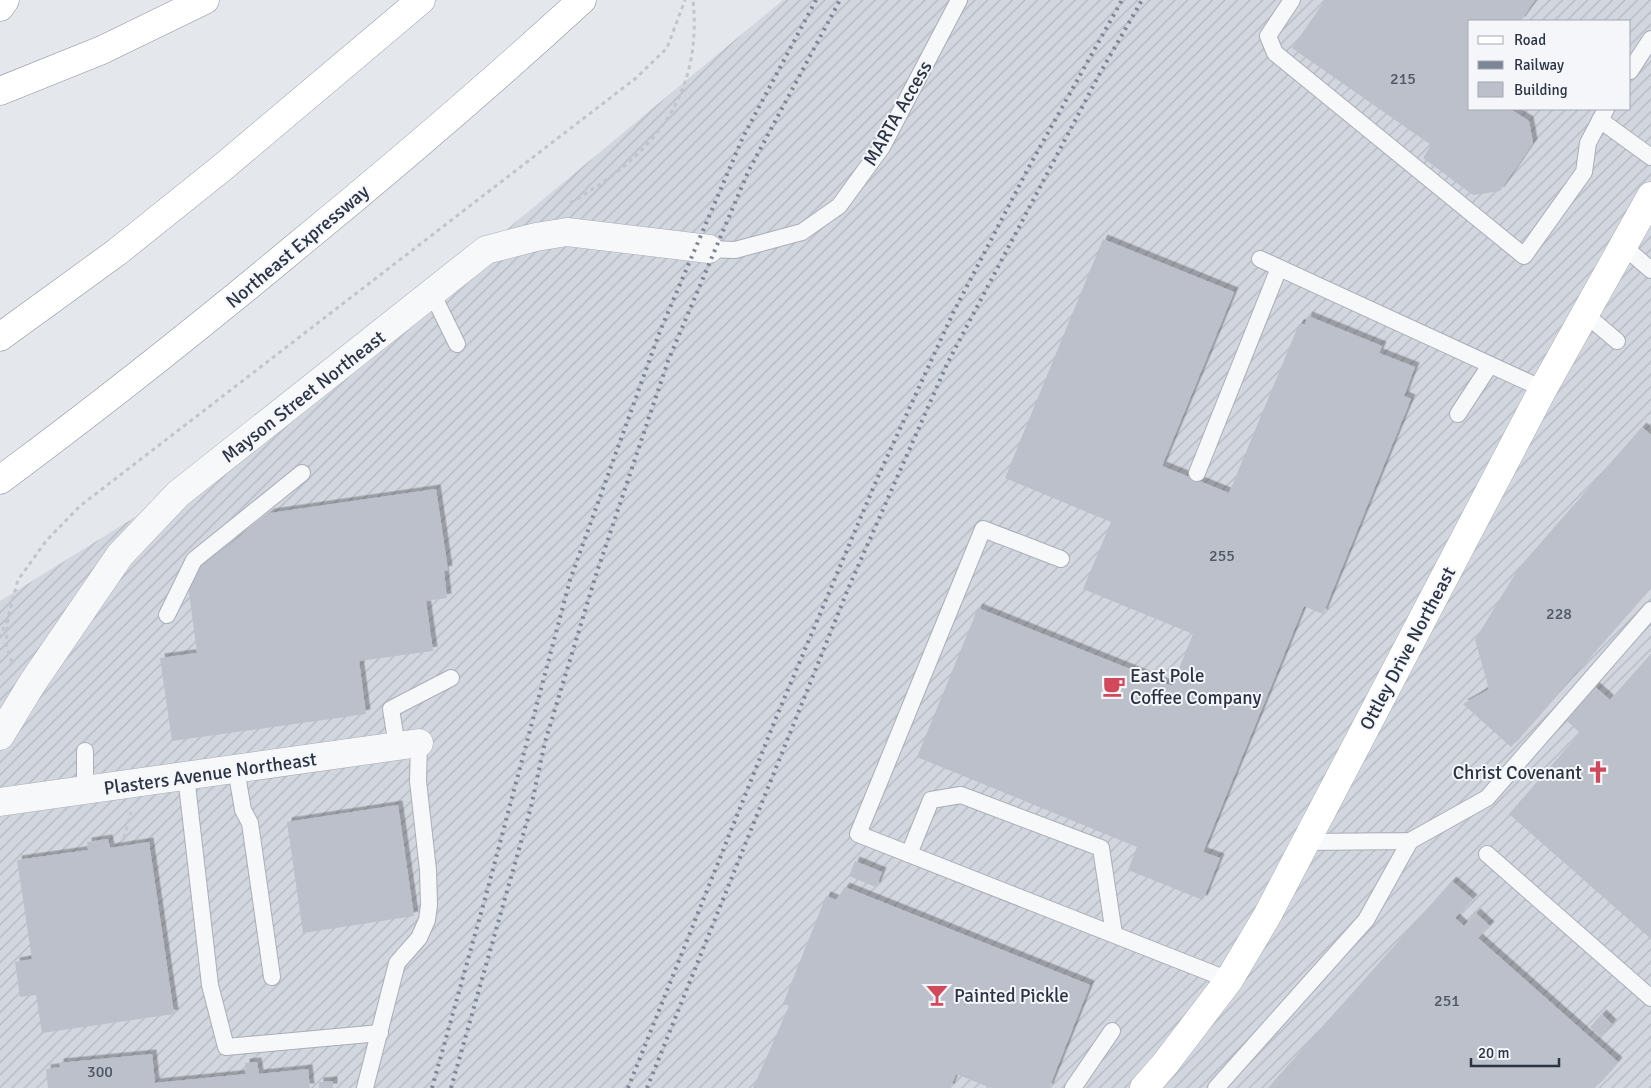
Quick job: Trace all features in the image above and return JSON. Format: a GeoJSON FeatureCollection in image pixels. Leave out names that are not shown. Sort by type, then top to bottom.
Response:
{"type":"FeatureCollection","features":[{"type":"Feature","properties":{"kind":"main road"},"geometry":{"type":"LineString","coordinates":[[0,7],[5,0]]}},
{"type":"Feature","properties":{"kind":"main road"},"geometry":{"type":"LineString","coordinates":[[0,91],[102,50],[205,0]]}},
{"type":"Feature","properties":{"kind":"main road"},"geometry":{"type":"LineString","coordinates":[[0,337],[118,252],[223,167],[421,0]]}},
{"type":"Feature","properties":{"kind":"main road","name":"Northeast Expressway"},"geometry":{"type":"LineString","coordinates":[[0,480],[192,333],[513,64],[582,0]]}},
{"type":"Feature","properties":{"kind":"main road","name":"Ottley Drive Northeast"},"geometry":{"type":"LineString","coordinates":[[1144,1088],[1165,1064],[1229,980],[1267,916],[1542,388],[1651,196]]}},
{"type":"Feature","properties":{"kind":"street","name":"Mayson Street Northeast"},"geometry":{"type":"LineString","coordinates":[[0,736],[30,687],[120,555],[178,494],[486,250],[536,237],[568,232],[709,249]]}},
{"type":"Feature","properties":{"kind":"street","name":"Plasters Avenue Northeast"},"geometry":{"type":"LineString","coordinates":[[0,802],[408,745]]}},
{"type":"Feature","properties":{"kind":"lane","name":"MARTA Access"},"geometry":{"type":"LineString","coordinates":[[709,249],[735,250],[802,232],[839,206],[882,147],[959,0]]}},
{"type":"Feature","properties":{"kind":"lane"},"geometry":{"type":"LineString","coordinates":[[1292,0],[1268,36],[1275,53],[1524,256],[1584,172],[1588,143],[1603,114],[1651,157]]}},
{"type":"Feature","properties":{"kind":"lane"},"geometry":{"type":"LineString","coordinates":[[1631,69],[1651,39]]}},
{"type":"Feature","properties":{"kind":"lane"},"geometry":{"type":"LineString","coordinates":[[1622,246],[1651,270]]}},
{"type":"Feature","properties":{"kind":"lane"},"geometry":{"type":"LineString","coordinates":[[1260,259],[1542,388]]}},
{"type":"Feature","properties":{"kind":"lane"},"geometry":{"type":"LineString","coordinates":[[1197,473],[1279,268]]}},
{"type":"Feature","properties":{"kind":"lane"},"geometry":{"type":"LineString","coordinates":[[432,293],[457,344]]}},
{"type":"Feature","properties":{"kind":"lane"},"geometry":{"type":"LineString","coordinates":[[1584,313],[1616,340]]}},
{"type":"Feature","properties":{"kind":"lane"},"geometry":{"type":"LineString","coordinates":[[1458,414],[1490,365]]}},
{"type":"Feature","properties":{"kind":"lane"},"geometry":{"type":"LineString","coordinates":[[167,615],[194,560],[302,473]]}},
{"type":"Feature","properties":{"kind":"lane"},"geometry":{"type":"LineString","coordinates":[[1061,559],[983,529],[858,834],[1229,980]]}},
{"type":"Feature","properties":{"kind":"lane"},"geometry":{"type":"LineString","coordinates":[[1306,842],[1410,841],[1487,798],[1651,610]]}},
{"type":"Feature","properties":{"kind":"lane"},"geometry":{"type":"LineString","coordinates":[[365,1088],[396,963],[419,938],[427,920],[429,905],[428,870],[418,781],[408,745],[391,709],[451,678]]}},
{"type":"Feature","properties":{"kind":"lane"},"geometry":{"type":"LineString","coordinates":[[85,751],[85,790]]}},
{"type":"Feature","properties":{"kind":"lane"},"geometry":{"type":"LineString","coordinates":[[236,769],[243,810],[250,823],[272,977]]}},
{"type":"Feature","properties":{"kind":"lane"},"geometry":{"type":"LineString","coordinates":[[186,776],[210,985],[226,1047],[380,1033]]}},
{"type":"Feature","properties":{"kind":"lane"},"geometry":{"type":"LineString","coordinates":[[909,854],[931,800],[961,795],[1101,848],[1114,934]]}},
{"type":"Feature","properties":{"kind":"lane"},"geometry":{"type":"LineString","coordinates":[[1216,1088],[1366,920],[1410,841]]}},
{"type":"Feature","properties":{"kind":"lane"},"geometry":{"type":"LineString","coordinates":[[1487,854],[1651,998]]}},
{"type":"Feature","properties":{"kind":"lane"},"geometry":{"type":"LineString","coordinates":[[1073,1088],[1112,1031]]}},
{"type":"Feature","properties":{"kind":"path"},"geometry":{"type":"LineString","coordinates":[[0,638],[18,580],[46,541],[80,506],[636,78],[667,48],[685,0]]}},
{"type":"Feature","properties":{"kind":"path"},"geometry":{"type":"LineString","coordinates":[[564,206],[620,171],[656,135],[678,101],[690,70],[695,43],[693,0]]}},
{"type":"Feature","properties":{"kind":"path"},"geometry":{"type":"LineString","coordinates":[[6,646],[9,614]]}},
{"type":"Feature","properties":{"kind":"path"},"geometry":{"type":"LineString","coordinates":[[124,838],[133,805]]}},
{"type":"Feature","properties":{"kind":"shaded area"},"geometry":{"type":"Polygon","coordinates":[[[783,0],[1651,0],[1651,1088],[0,1088],[0,601],[238,453],[783,0]]]}},
{"type":"Feature","properties":{"kind":"building"},"geometry":{"type":"Polygon","coordinates":[[[1325,0],[1535,0],[1522,20],[1468,20],[1468,110],[1512,110],[1529,121],[1533,143],[1500,191],[1473,195],[1423,158],[1431,145],[1292,48],[1325,0]]]}},
{"type":"Feature","properties":{"kind":"building"},"geometry":{"type":"Polygon","coordinates":[[[1103,239],[1234,292],[1162,466],[1229,493],[1299,324],[1305,324],[1308,316],[1382,346],[1379,353],[1415,367],[1404,396],[1411,399],[1323,614],[1304,606],[1203,852],[1220,858],[1203,900],[1128,870],[1137,847],[917,757],[978,608],[1172,686],[1193,634],[1083,589],[1111,522],[1005,478],[1103,239]]]}},
{"type":"Feature","properties":{"kind":"building"},"geometry":{"type":"Polygon","coordinates":[[[1642,427],[1651,435],[1651,587],[1511,747],[1463,704],[1489,689],[1475,640],[1518,569],[1642,427]]]}},
{"type":"Feature","properties":{"kind":"building"},"geometry":{"type":"Polygon","coordinates":[[[436,489],[448,570],[444,571],[447,598],[426,601],[433,651],[359,661],[366,714],[172,741],[160,658],[197,653],[187,578],[270,513],[436,489]]]}},
{"type":"Feature","properties":{"kind":"building","name":"Christ Covenant"},"geometry":{"type":"Polygon","coordinates":[[[1651,654],[1651,939],[1509,814],[1580,733],[1563,717],[1592,684],[1610,700],[1651,654]]]}},
{"type":"Feature","properties":{"kind":"building"},"geometry":{"type":"Polygon","coordinates":[[[398,805],[414,916],[303,933],[287,822],[398,805]]]}},
{"type":"Feature","properties":{"kind":"building"},"geometry":{"type":"Polygon","coordinates":[[[108,839],[110,848],[149,842],[174,1014],[42,1033],[36,995],[20,997],[15,962],[32,959],[17,860],[88,850],[87,842],[108,839]]]}},
{"type":"Feature","properties":{"kind":"building"},"geometry":{"type":"Polygon","coordinates":[[[855,861],[882,872],[876,887],[849,876],[855,861]]]}},
{"type":"Feature","properties":{"kind":"building"},"geometry":{"type":"Polygon","coordinates":[[[1452,881],[1473,899],[1455,918],[1464,926],[1476,913],[1490,926],[1478,938],[1618,1062],[1595,1088],[1268,1088],[1452,881]]]}},
{"type":"Feature","properties":{"kind":"building","name":"Painted Pickle"},"geometry":{"type":"Polygon","coordinates":[[[845,887],[1090,985],[1049,1088],[991,1088],[956,1074],[950,1088],[753,1088],[789,1006],[783,1004],[826,896],[836,900],[845,887]]]}},
{"type":"Feature","properties":{"kind":"building"},"geometry":{"type":"Polygon","coordinates":[[[1602,1014],[1612,1024],[1600,1037],[1590,1027],[1602,1014]]]}},
{"type":"Feature","properties":{"kind":"building"},"geometry":{"type":"Polygon","coordinates":[[[152,1054],[155,1083],[246,1074],[245,1063],[257,1062],[259,1074],[308,1069],[310,1088],[48,1088],[46,1069],[60,1067],[59,1063],[152,1054]]]}},
{"type":"Feature","properties":{"kind":"building"},"geometry":{"type":"Polygon","coordinates":[[[333,1081],[333,1088],[319,1088],[319,1082],[333,1081]]]}},
{"type":"Feature","properties":{"kind":"railway"},"geometry":{"type":"LineString","coordinates":[[432,1088],[488,888],[570,580],[660,331],[743,137],[816,0]]}},
{"type":"Feature","properties":{"kind":"railway"},"geometry":{"type":"LineString","coordinates":[[451,1088],[531,807],[545,742],[595,578],[668,361],[748,172],[840,0]]}},
{"type":"Feature","properties":{"kind":"railway"},"geometry":{"type":"LineString","coordinates":[[628,1088],[776,718],[877,479],[953,313],[1030,165],[1122,0]]}},
{"type":"Feature","properties":{"kind":"railway"},"geometry":{"type":"LineString","coordinates":[[647,1088],[848,589],[947,364],[1099,75],[1142,0]]}},
{"type":"Feature","properties":{"kind":"place","name":"East Pole Coffee Company"},"geometry":{"type":"Point","coordinates":[1114,686]}},
{"type":"Feature","properties":{"kind":"place","name":"Christ Covenant"},"geometry":{"type":"Point","coordinates":[1598,772]}},
{"type":"Feature","properties":{"kind":"place","name":"Painted Pickle"},"geometry":{"type":"Point","coordinates":[937,995]}}]}
